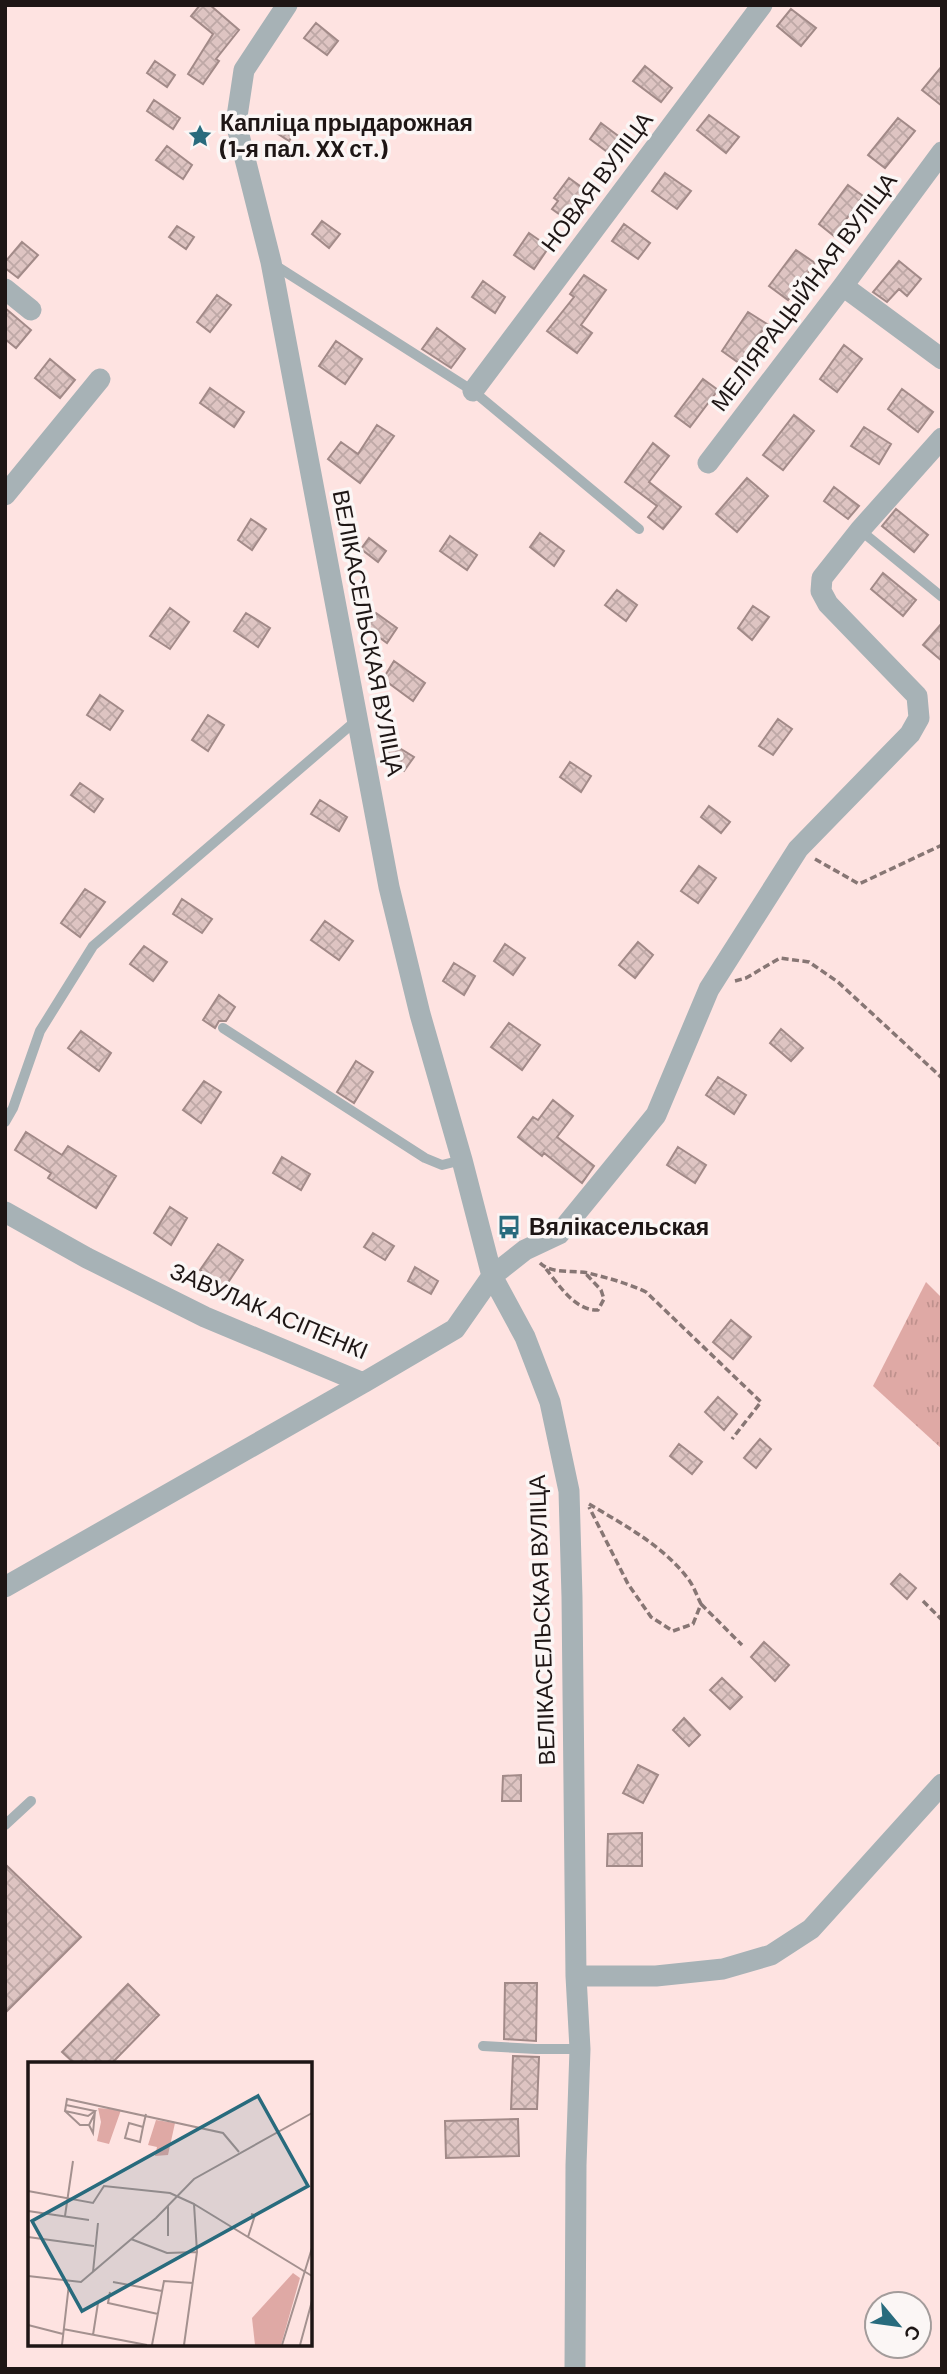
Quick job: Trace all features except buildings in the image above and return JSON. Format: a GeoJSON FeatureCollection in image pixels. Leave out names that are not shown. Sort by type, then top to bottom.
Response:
{"type":"FeatureCollection","features":[{"type":"Feature","properties":{"kind":"street","name":"НОВАЯ ВУЛІЦА"},"geometry":{"type":"LineString","coordinates":[[473,391],[762,5]]}},
{"type":"Feature","properties":{"kind":"street","name":"ВЕЛІКАСЕЛЬСКАЯ ВУЛІЦА"},"geometry":{"type":"LineString","coordinates":[[276,9],[244,70],[236,123],[271,262],[389,887],[419,1014],[492,1276],[526,1337],[550,1402],[569,1491],[576,1976],[580,2049],[576,2165],[575,2369]]}},
{"type":"Feature","properties":{"kind":"street","name":"МЕЛІЯРАЦЫЙНАЯ ВУЛІЦА"},"geometry":{"type":"LineString","coordinates":[[708,463],[942,152]]}},
{"type":"Feature","properties":{"kind":"street"},"geometry":{"type":"LineString","coordinates":[[843,286],[942,359]]}},
{"type":"Feature","properties":{"kind":"street"},"geometry":{"type":"LineString","coordinates":[[5,289],[31,310]]}},
{"type":"Feature","properties":{"kind":"street"},"geometry":{"type":"LineString","coordinates":[[5,495],[100,379]]}},
{"type":"Feature","properties":{"kind":"street"},"geometry":{"type":"LineString","coordinates":[[492,1276],[525,1250],[559,1234],[656,1115],[709,989],[798,849],[910,734],[919,718],[917,696],[828,604],[821,591],[822,578],[860,530],[942,438]]}},
{"type":"Feature","properties":{"kind":"street","name":"ЗАВУЛАК АСІПЕНКІ"},"geometry":{"type":"LineString","coordinates":[[5,1212],[87,1258],[205,1317],[363,1383],[455,1329],[492,1276]]}},
{"type":"Feature","properties":{"kind":"street"},"geometry":{"type":"LineString","coordinates":[[5,1587],[363,1383]]}},
{"type":"Feature","properties":{"kind":"street"},"geometry":{"type":"LineString","coordinates":[[576,1976],[656,1976],[723,1969],[771,1955],[811,1929],[942,1784]]}},
{"type":"Feature","properties":{"kind":"lane"},"geometry":{"type":"LineString","coordinates":[[271,262],[473,391],[639,529]]}},
{"type":"Feature","properties":{"kind":"lane"},"geometry":{"type":"LineString","coordinates":[[860,530],[942,597]]}},
{"type":"Feature","properties":{"kind":"lane"},"geometry":{"type":"LineString","coordinates":[[5,1122],[13,1108],[40,1031],[93,946],[358,719]]}},
{"type":"Feature","properties":{"kind":"lane"},"geometry":{"type":"LineString","coordinates":[[223,1028],[425,1158],[442,1165],[461,1160]]}},
{"type":"Feature","properties":{"kind":"lane"},"geometry":{"type":"LineString","coordinates":[[5,1825],[31,1801]]}},
{"type":"Feature","properties":{"kind":"lane"},"geometry":{"type":"LineString","coordinates":[[483,2046],[580,2049]]}},
{"type":"Feature","properties":{"kind":"path"},"geometry":{"type":"LineString","coordinates":[[798,849],[859,884],[942,845]]}},
{"type":"Feature","properties":{"kind":"path"},"geometry":{"type":"LineString","coordinates":[[709,989],[746,978],[779,958],[809,962],[838,982],[942,1079]]}},
{"type":"Feature","properties":{"kind":"path"},"geometry":{"type":"LineString","coordinates":[[525,1250],[573,1300],[588,1310],[598,1310],[604,1299],[601,1290],[584,1272]]}},
{"type":"Feature","properties":{"kind":"path"},"geometry":{"type":"LineString","coordinates":[[546,1269],[584,1272],[624,1282],[646,1292],[761,1402],[732,1439]]}},
{"type":"Feature","properties":{"kind":"path"},"geometry":{"type":"LineString","coordinates":[[701,1604],[693,1624],[673,1631],[651,1616],[628,1584],[586,1502],[636,1533],[668,1558],[689,1580],[701,1604],[742,1645]]}},
{"type":"Feature","properties":{"kind":"path"},"geometry":{"type":"LineString","coordinates":[[923,1601],[942,1620]]}},
{"type":"Feature","properties":{"kind":"green space"},"geometry":{"type":"Polygon","coordinates":[[[926,1282],[942,1298],[942,1449],[873,1386],[926,1282]]]}},
{"type":"Feature","properties":{"kind":"place","name":"Капліца прыдарожная (1-я пал. XX ст.)"},"geometry":{"type":"Point","coordinates":[200,136]}},
{"type":"Feature","properties":{"kind":"place","name":"Вялікасельская"},"geometry":{"type":"Point","coordinates":[509,1227]}}]}
